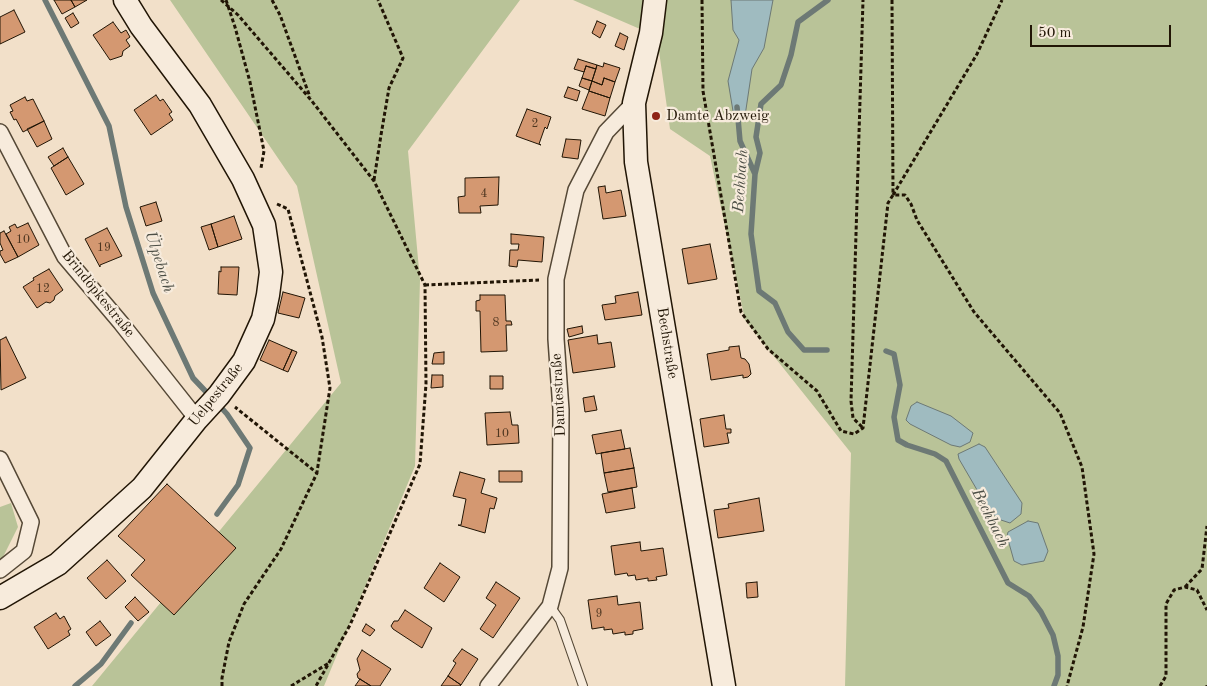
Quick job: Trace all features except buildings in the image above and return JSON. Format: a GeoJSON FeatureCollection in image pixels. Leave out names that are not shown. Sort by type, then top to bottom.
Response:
{"type":"FeatureCollection","features":[{"type":"Feature","properties":{"kind":"main road","name":"Uelpestraße"},"geometry":{"type":"LineString","coordinates":[[0,598],[58,564],[142,488],[244,361],[263,319],[268,296],[271,272],[264,225],[243,179],[200,105],[141,26],[125,0]]}},
{"type":"Feature","properties":{"kind":"main road","name":"Bechstraße"},"geometry":{"type":"LineString","coordinates":[[655,0],[651,33],[634,103],[636,162],[724,686]]}},
{"type":"Feature","properties":{"kind":"street","name":"Damtestraße"},"geometry":{"type":"LineString","coordinates":[[488,686],[550,606],[560,568],[562,490],[561,410],[556,339],[556,279],[576,190],[606,132],[634,103]]}},
{"type":"Feature","properties":{"kind":"street","name":"Brindöpkestraße"},"geometry":{"type":"LineString","coordinates":[[0,132],[65,257],[120,323],[210,404]]}},
{"type":"Feature","properties":{"kind":"street"},"geometry":{"type":"LineString","coordinates":[[0,459],[30,522],[24,551],[0,570]]}},
{"type":"Feature","properties":{"kind":"lane"},"geometry":{"type":"LineString","coordinates":[[550,606],[560,620],[583,686]]}},
{"type":"Feature","properties":{"kind":"path"},"geometry":{"type":"LineString","coordinates":[[221,0],[238,15],[311,100],[374,181],[425,285],[426,384],[420,464],[350,625],[316,686]]}},
{"type":"Feature","properties":{"kind":"path"},"geometry":{"type":"LineString","coordinates":[[222,686],[229,642],[244,604],[281,549],[317,473],[330,388],[322,337],[288,209],[273,202],[252,199],[258,186],[264,151],[250,82],[226,0]]}},
{"type":"Feature","properties":{"kind":"path"},"geometry":{"type":"LineString","coordinates":[[272,0],[280,15],[311,100]]}},
{"type":"Feature","properties":{"kind":"path"},"geometry":{"type":"LineString","coordinates":[[374,181],[380,135],[390,88],[403,58],[378,0]]}},
{"type":"Feature","properties":{"kind":"path"},"geometry":{"type":"LineString","coordinates":[[702,0],[703,91],[741,312],[768,349],[817,391],[841,431],[854,434],[863,428],[888,202],[977,54],[1002,0]]}},
{"type":"Feature","properties":{"kind":"path"},"geometry":{"type":"LineString","coordinates":[[863,0],[851,401],[853,418],[863,428]]}},
{"type":"Feature","properties":{"kind":"path"},"geometry":{"type":"LineString","coordinates":[[892,0],[892,196]]}},
{"type":"Feature","properties":{"kind":"path"},"geometry":{"type":"LineString","coordinates":[[892,196],[904,195],[911,204],[917,220],[974,312],[1060,413],[1082,467],[1094,554],[1083,626],[1067,686]]}},
{"type":"Feature","properties":{"kind":"path"},"geometry":{"type":"LineString","coordinates":[[425,285],[556,279]]}},
{"type":"Feature","properties":{"kind":"path"},"geometry":{"type":"LineString","coordinates":[[210,404],[317,473]]}},
{"type":"Feature","properties":{"kind":"path"},"geometry":{"type":"LineString","coordinates":[[1185,587],[1202,569],[1207,526]]}},
{"type":"Feature","properties":{"kind":"path"},"geometry":{"type":"LineString","coordinates":[[1160,686],[1166,676],[1166,604],[1174,590],[1185,587],[1197,590],[1207,610]]}},
{"type":"Feature","properties":{"kind":"path"},"geometry":{"type":"LineString","coordinates":[[291,686],[330,662]]}},
{"type":"Feature","properties":{"kind":"green space"},"geometry":{"type":"Polygon","coordinates":[[[170,0],[520,0],[408,151],[420,280],[415,466],[324,686],[92,686],[341,383],[297,186],[170,0]]]}},
{"type":"Feature","properties":{"kind":"green space"},"geometry":{"type":"Polygon","coordinates":[[[573,0],[651,0],[640,29],[573,0]]]}},
{"type":"Feature","properties":{"kind":"green space"},"geometry":{"type":"Polygon","coordinates":[[[658,0],[1207,0],[1207,686],[845,686],[851,453],[745,320],[710,156],[670,129],[658,44],[658,0]]]}},
{"type":"Feature","properties":{"kind":"green space"},"geometry":{"type":"Polygon","coordinates":[[[11,503],[18,527],[3,557],[0,559],[0,507],[11,503]]]}},
{"type":"Feature","properties":{"kind":"water"},"geometry":{"type":"Polygon","coordinates":[[[731,0],[773,0],[764,48],[752,69],[745,116],[733,111],[728,81],[739,40],[733,30],[731,0]]]}},
{"type":"Feature","properties":{"kind":"water"},"geometry":{"type":"Polygon","coordinates":[[[917,402],[951,416],[973,433],[970,442],[960,447],[951,445],[910,424],[906,420],[911,406],[917,402]]]}},
{"type":"Feature","properties":{"kind":"water"},"geometry":{"type":"Polygon","coordinates":[[[979,444],[985,447],[1022,503],[1021,514],[1010,523],[998,519],[987,507],[959,459],[958,454],[979,444]]]}},
{"type":"Feature","properties":{"kind":"water"},"geometry":{"type":"Polygon","coordinates":[[[1028,521],[1038,523],[1048,551],[1044,561],[1022,565],[1014,561],[1007,536],[1008,532],[1028,521]]]}},
{"type":"Feature","properties":{"kind":"waterway","name":"Ülpebach"},"geometry":{"type":"LineString","coordinates":[[45,0],[109,126],[126,207],[153,293],[193,378],[210,396]]}},
{"type":"Feature","properties":{"kind":"waterway","name":"Bechbach"},"geometry":{"type":"LineString","coordinates":[[827,350],[804,350],[788,332],[775,303],[759,291],[751,234],[755,174],[760,153],[756,137],[761,104],[781,85],[791,55],[798,22],[828,0]]}},
{"type":"Feature","properties":{"kind":"waterway"},"geometry":{"type":"LineString","coordinates":[[737,107],[740,141],[755,174]]}},
{"type":"Feature","properties":{"kind":"waterway","name":"Bechbach"},"geometry":{"type":"LineString","coordinates":[[886,351],[894,354],[900,385],[894,417],[898,440],[935,454],[946,461],[1008,583],[1029,596],[1041,612],[1053,635],[1058,656],[1058,675],[1054,686]]}},
{"type":"Feature","properties":{"kind":"waterway","name":"Ülpebach"},"geometry":{"type":"LineString","coordinates":[[217,403],[227,414],[250,448],[238,485],[217,514]]}},
{"type":"Feature","properties":{"kind":"waterway","name":"Ülpebach"},"geometry":{"type":"LineString","coordinates":[[75,686],[101,664],[131,623]]}},
{"type":"Feature","properties":{"kind":"place","name":"Damte Abzweig"},"geometry":{"type":"Point","coordinates":[656,116]}}]}
